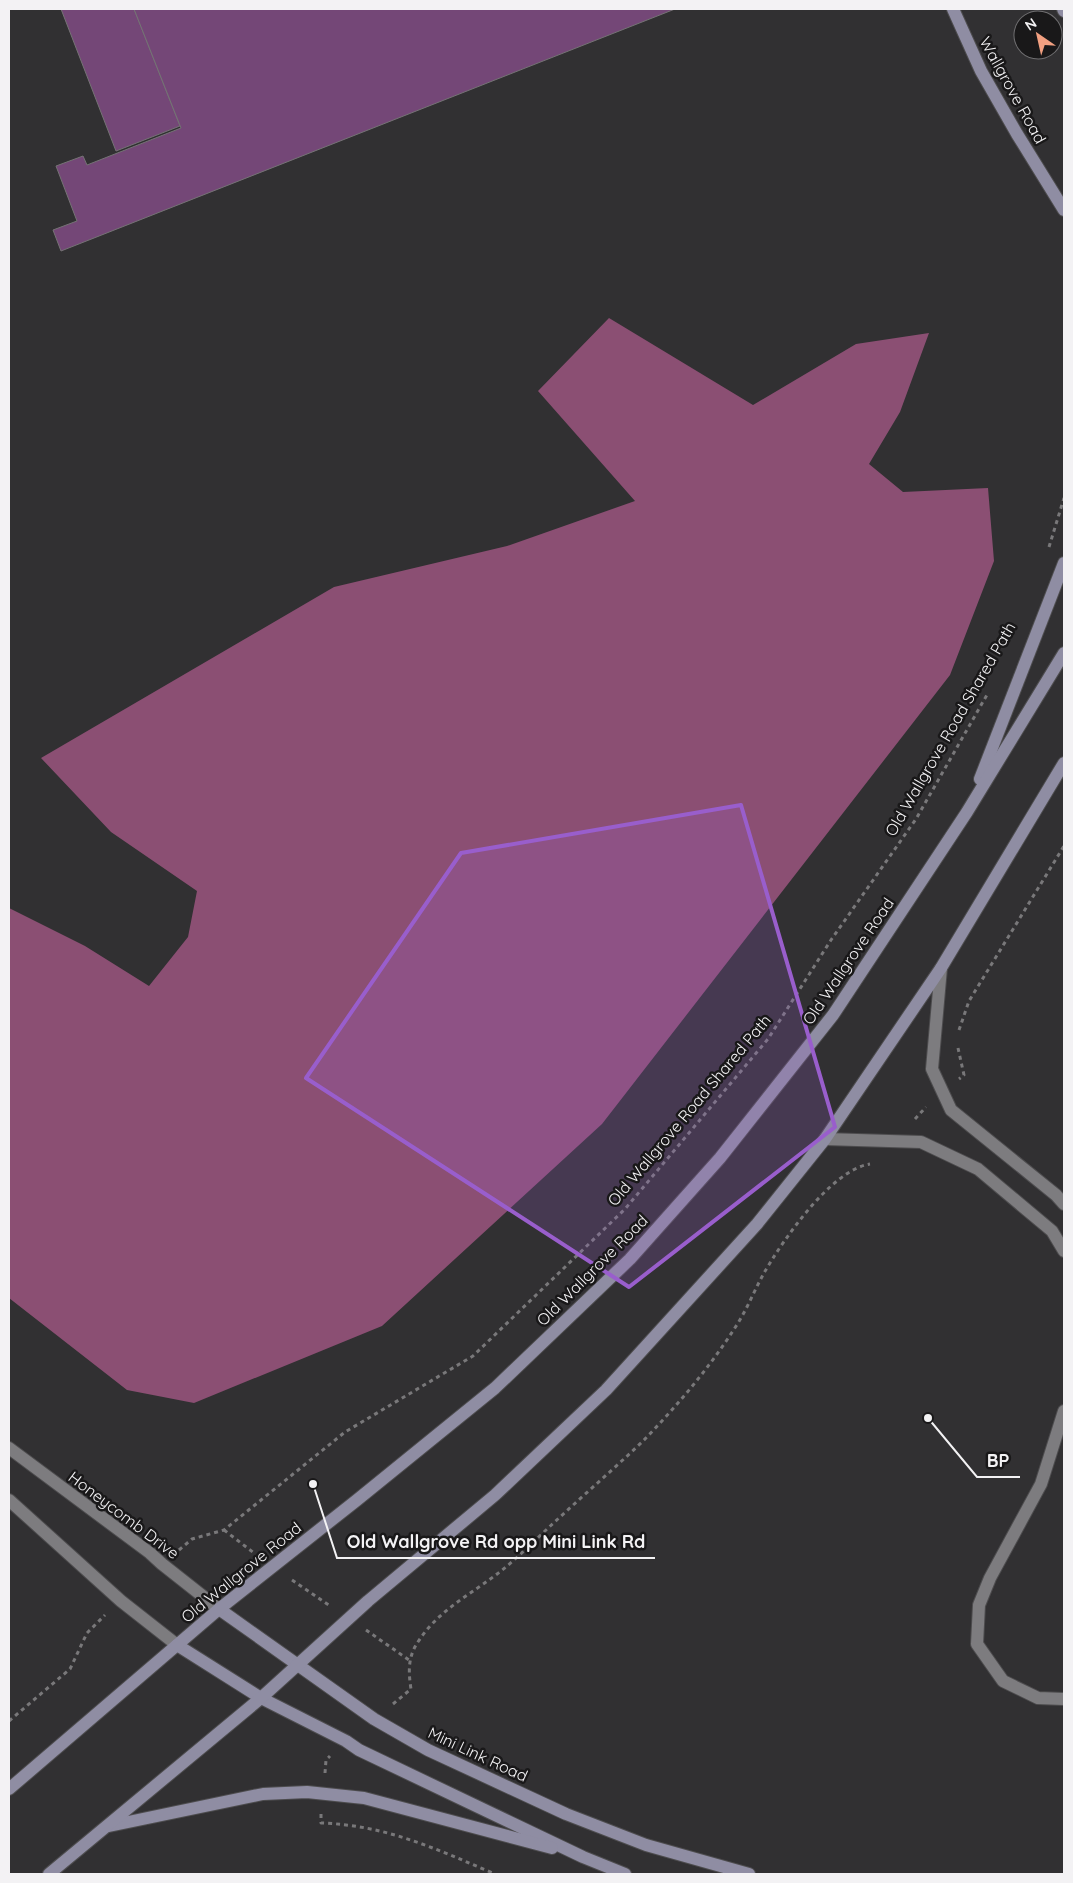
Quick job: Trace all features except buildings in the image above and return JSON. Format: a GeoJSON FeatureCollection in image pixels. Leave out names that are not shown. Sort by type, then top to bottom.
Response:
{"type":"FeatureCollection","features":[{"type":"Feature","properties":{"kind":"main road","name":"Wallgrove Road"},"geometry":{"type":"LineString","coordinates":[[953,9],[981,71],[1064,210]]}},
{"type":"Feature","properties":{"kind":"main road"},"geometry":{"type":"LineString","coordinates":[[968,812],[1064,564]]}},
{"type":"Feature","properties":{"kind":"main road","name":"Old Wallgrove Road"},"geometry":{"type":"LineString","coordinates":[[9,1789],[220,1609],[495,1388],[630,1259],[720,1158],[833,1015],[968,812],[1064,653]]}},
{"type":"Feature","properties":{"kind":"main road"},"geometry":{"type":"LineString","coordinates":[[49,1874],[260,1698],[349,1618],[495,1495],[606,1390],[757,1224],[825,1139],[941,968],[1064,763]]}},
{"type":"Feature","properties":{"kind":"main road","name":"Mini Link Road"},"geometry":{"type":"LineString","coordinates":[[220,1609],[382,1724],[428,1750],[566,1814],[646,1845],[749,1874]]}},
{"type":"Feature","properties":{"kind":"main road"},"geometry":{"type":"LineString","coordinates":[[177,1645],[260,1698],[346,1741],[359,1750],[583,1857],[625,1874]]}},
{"type":"Feature","properties":{"kind":"main road"},"geometry":{"type":"LineString","coordinates":[[108,1826],[263,1794],[307,1792],[364,1798],[583,1857]]}},
{"type":"Feature","properties":{"kind":"street"},"geometry":{"type":"LineString","coordinates":[[941,968],[932,1069],[950,1110],[1056,1195],[1064,1204]]}},
{"type":"Feature","properties":{"kind":"street"},"geometry":{"type":"LineString","coordinates":[[825,1139],[921,1142],[978,1169],[1052,1231],[1064,1251]]}},
{"type":"Feature","properties":{"kind":"street"},"geometry":{"type":"LineString","coordinates":[[1064,1411],[1041,1484],[990,1578],[979,1605],[977,1644],[1003,1681],[1038,1698],[1064,1699]]}},
{"type":"Feature","properties":{"kind":"street","name":"Honeycomb Drive"},"geometry":{"type":"LineString","coordinates":[[9,1448],[150,1553],[220,1609]]}},
{"type":"Feature","properties":{"kind":"street"},"geometry":{"type":"LineString","coordinates":[[9,1500],[121,1601],[177,1645]]}},
{"type":"Feature","properties":{"kind":"path"},"geometry":{"type":"LineString","coordinates":[[1047,554],[1064,498]]}},
{"type":"Feature","properties":{"kind":"path","name":"Old Wallgrove Road Shared Path"},"geometry":{"type":"LineString","coordinates":[[192,1538],[224,1530],[345,1432],[473,1356],[625,1209],[768,1039],[831,940],[916,819],[989,690]]}},
{"type":"Feature","properties":{"kind":"path"},"geometry":{"type":"LineString","coordinates":[[959,1038],[959,1030],[969,1001],[1064,846]]}},
{"type":"Feature","properties":{"kind":"path"},"geometry":{"type":"LineString","coordinates":[[411,1689],[408,1674],[409,1660],[420,1639],[444,1612],[502,1571],[643,1440],[695,1384],[738,1323],[764,1272],[786,1239],[816,1201],[838,1180],[860,1166],[893,1162],[896,1141],[942,1090],[964,1075],[958,1046]]}},
{"type":"Feature","properties":{"kind":"path"},"geometry":{"type":"LineString","coordinates":[[224,1530],[272,1567],[409,1660]]}},
{"type":"Feature","properties":{"kind":"path"},"geometry":{"type":"LineString","coordinates":[[9,1721],[70,1669],[86,1633]]}},
{"type":"Feature","properties":{"kind":"path"},"geometry":{"type":"LineString","coordinates":[[321,1823],[337,1823],[386,1832],[422,1842],[495,1874]]}},
{"type":"Feature","properties":{"kind":"highlighted area"},"geometry":{"type":"Polygon","coordinates":[[[741,805],[835,1127],[629,1287],[306,1078],[461,853],[741,805]]]}},
{"type":"Feature","properties":{"kind":"shaded area"},"geometry":{"type":"Polygon","coordinates":[[[609,318],[753,405],[856,344],[929,333],[900,412],[869,464],[903,492],[988,488],[994,561],[950,675],[602,1124],[382,1326],[194,1403],[127,1390],[9,1298],[9,908],[85,946],[149,986],[188,937],[197,891],[111,832],[41,758],[334,587],[507,546],[635,501],[538,391],[609,318]]]}},
{"type":"Feature","properties":{"kind":"place","name":"BP"},"geometry":{"type":"Point","coordinates":[928,1418]}},
{"type":"Feature","properties":{"kind":"place","name":"Old Wallgrove Rd opp Mini Link Rd"},"geometry":{"type":"Point","coordinates":[313,1484]}}]}
